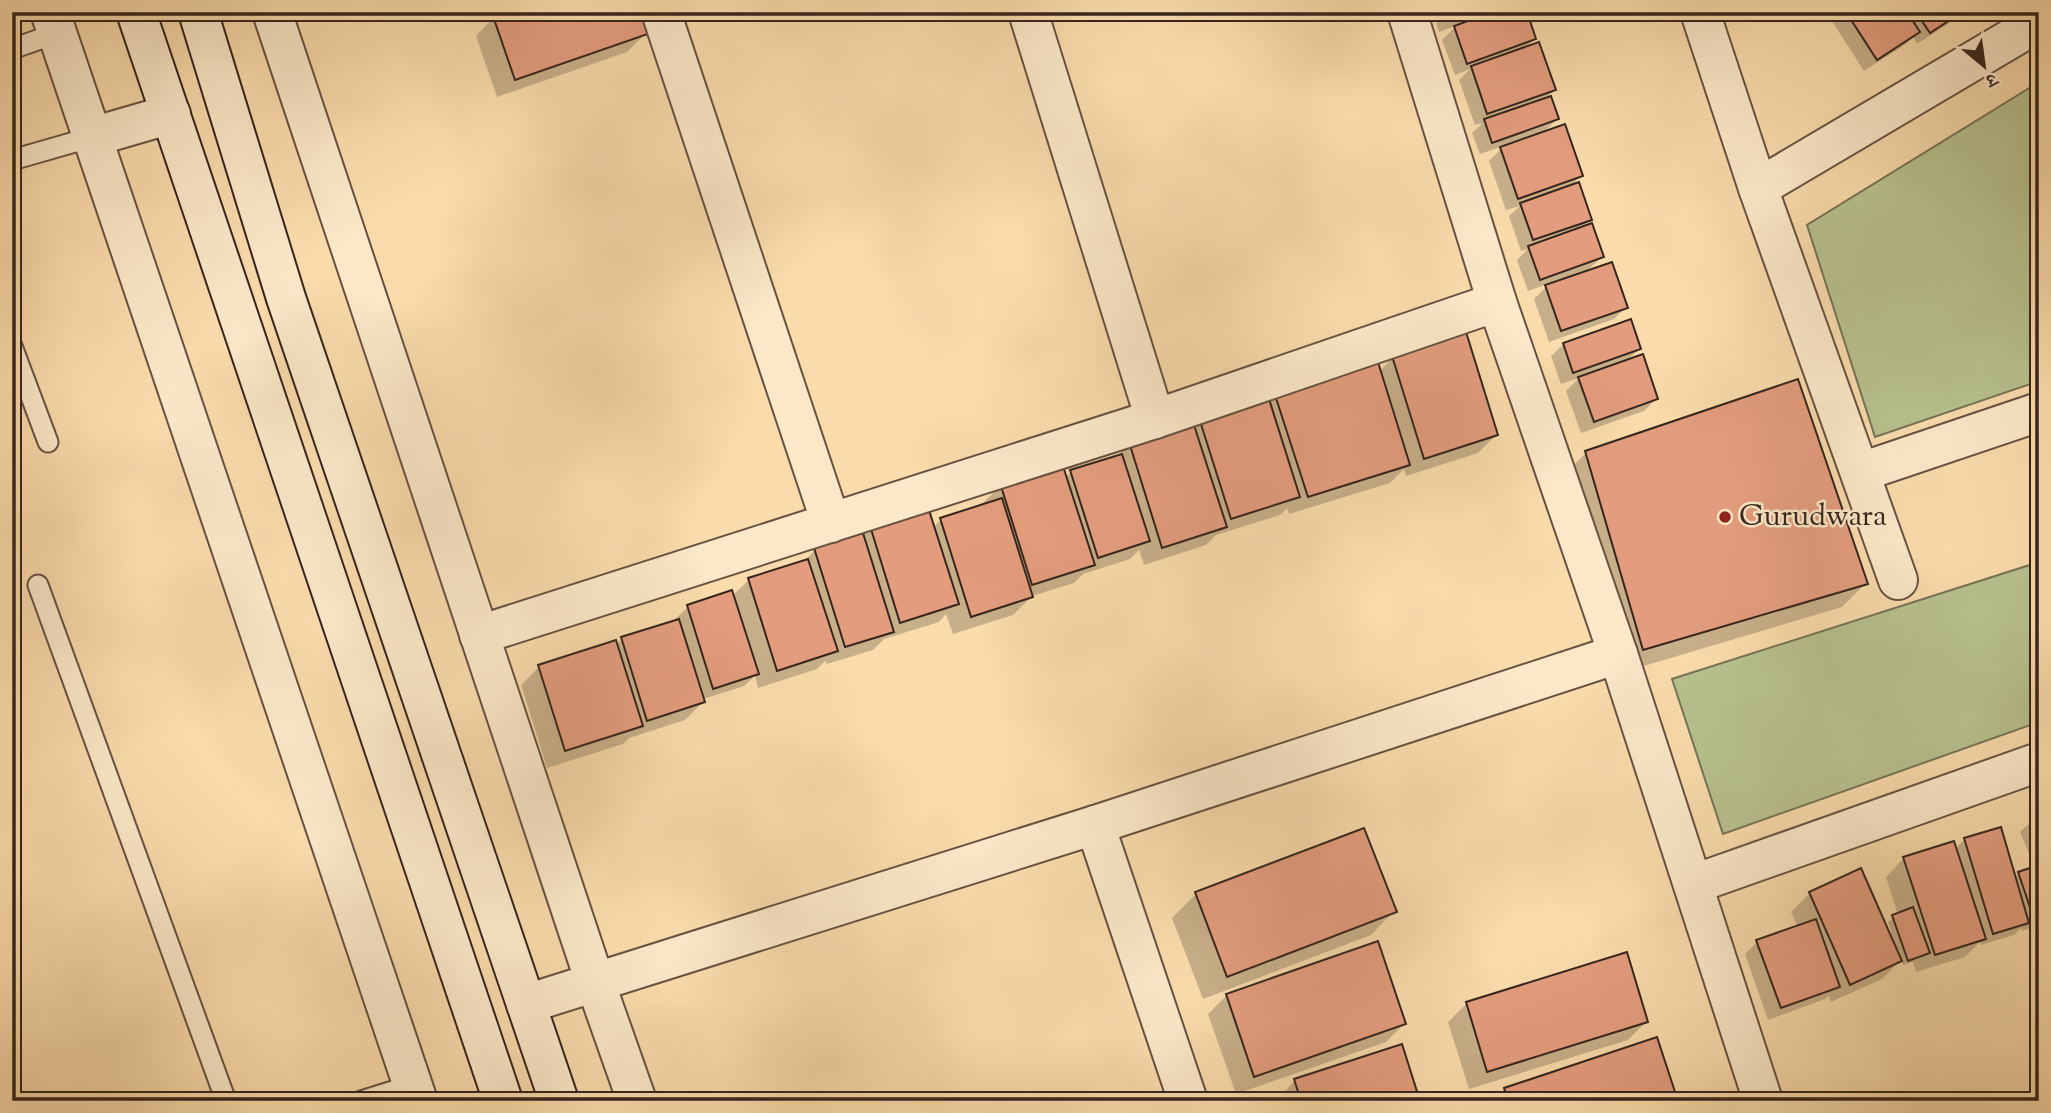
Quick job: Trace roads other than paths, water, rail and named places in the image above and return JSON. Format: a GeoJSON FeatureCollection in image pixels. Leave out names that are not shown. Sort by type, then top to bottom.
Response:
{"type":"FeatureCollection","features":[{"type":"Feature","properties":{"kind":"street"},"geometry":{"type":"LineString","coordinates":[[136,12],[503,1101]]}},
{"type":"Feature","properties":{"kind":"street"},"geometry":{"type":"LineString","coordinates":[[198,12],[286,298],[559,1101]]}},
{"type":"Feature","properties":{"kind":"street"},"geometry":{"type":"LineString","coordinates":[[272,12],[637,1101]]}},
{"type":"Feature","properties":{"kind":"street"},"geometry":{"type":"LineString","coordinates":[[661,12],[831,523]]}},
{"type":"Feature","properties":{"kind":"street"},"geometry":{"type":"LineString","coordinates":[[1028,12],[1155,419]]}},
{"type":"Feature","properties":{"kind":"street"},"geometry":{"type":"LineString","coordinates":[[1406,12],[1497,302],[1618,654],[1763,1101]]}},
{"type":"Feature","properties":{"kind":"street"},"geometry":{"type":"LineString","coordinates":[[1700,12],[1758,188],[1898,580]]}},
{"type":"Feature","properties":{"kind":"street"},"geometry":{"type":"LineString","coordinates":[[54,22],[415,1093]]}},
{"type":"Feature","properties":{"kind":"street"},"geometry":{"type":"LineString","coordinates":[[1758,188],[2039,22]]}},
{"type":"Feature","properties":{"kind":"street"},"geometry":{"type":"LineString","coordinates":[[92,137],[171,114]]}},
{"type":"Feature","properties":{"kind":"street"},"geometry":{"type":"LineString","coordinates":[[480,635],[1155,419],[1497,302]]}},
{"type":"Feature","properties":{"kind":"street"},"geometry":{"type":"LineString","coordinates":[[1861,472],[2039,412]]}},
{"type":"Feature","properties":{"kind":"street"},"geometry":{"type":"LineString","coordinates":[[466,990],[525,1003],[1096,825],[1618,654]]}},
{"type":"Feature","properties":{"kind":"street"},"geometry":{"type":"LineString","coordinates":[[1694,884],[2039,762]]}},
{"type":"Feature","properties":{"kind":"street"},"geometry":{"type":"LineString","coordinates":[[1096,825],[1188,1101]]}},
{"type":"Feature","properties":{"kind":"street"},"geometry":{"type":"LineString","coordinates":[[485,1046],[525,1003]]}},
{"type":"Feature","properties":{"kind":"lane"},"geometry":{"type":"LineString","coordinates":[[12,49],[54,22]]}},
{"type":"Feature","properties":{"kind":"lane"},"geometry":{"type":"LineString","coordinates":[[12,160],[92,137]]}},
{"type":"Feature","properties":{"kind":"lane"},"geometry":{"type":"LineString","coordinates":[[12,346],[47,442]]}},
{"type":"Feature","properties":{"kind":"lane"},"geometry":{"type":"LineString","coordinates":[[38,585],[226,1101]]}},
{"type":"Feature","properties":{"kind":"lane"},"geometry":{"type":"LineString","coordinates":[[361,1101],[415,1093]]}},
{"type":"Feature","properties":{"kind":"place","name":"Gurudwara"},"geometry":{"type":"Point","coordinates":[1725,517]}}]}
